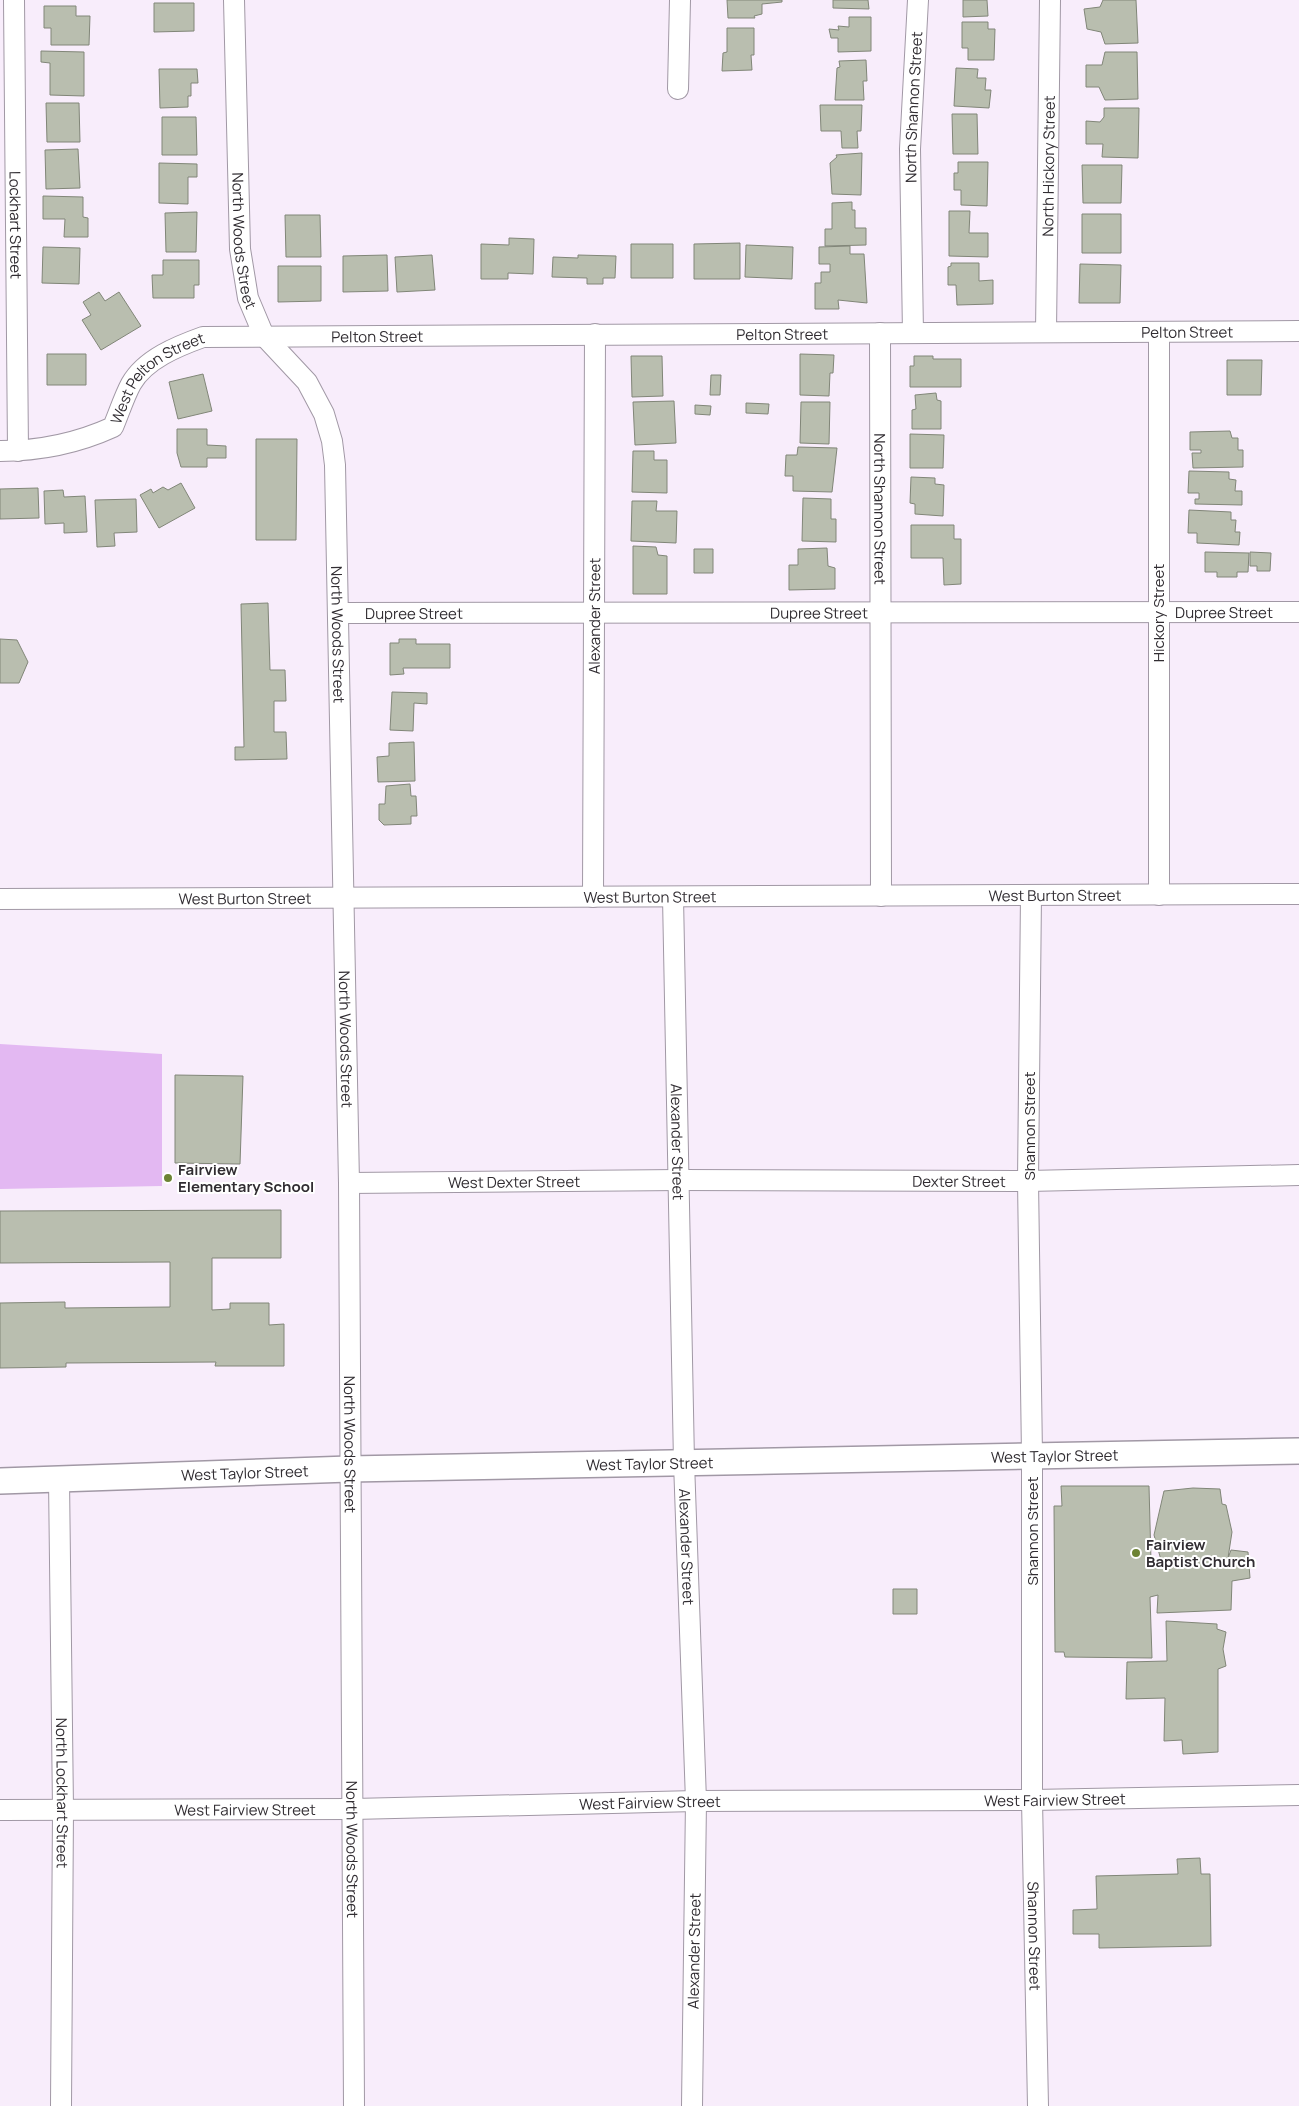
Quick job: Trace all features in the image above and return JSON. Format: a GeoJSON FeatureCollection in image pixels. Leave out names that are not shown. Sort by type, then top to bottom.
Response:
{"type":"FeatureCollection","features":[{"type":"Feature","properties":{"kind":"main road","name":"West Taylor Street"},"geometry":{"type":"LineString","coordinates":[[0,1481],[349,1469],[1299,1451]]}},
{"type":"Feature","properties":{"kind":"street","name":"Lockhart Street"},"geometry":{"type":"LineString","coordinates":[[9,451],[14,0]]}},
{"type":"Feature","properties":{"kind":"street","name":"North Woods Street"},"geometry":{"type":"LineString","coordinates":[[234,0],[240,249],[248,298],[264,336],[307,382],[324,414],[332,441],[336,465],[345,898],[354,2106]]}},
{"type":"Feature","properties":{"kind":"street"},"geometry":{"type":"LineString","coordinates":[[678,89],[680,0]]}},
{"type":"Feature","properties":{"kind":"street","name":"North Shannon Street"},"geometry":{"type":"LineString","coordinates":[[913,333],[910,149],[918,0]]}},
{"type":"Feature","properties":{"kind":"street","name":"North Hickory Street"},"geometry":{"type":"LineString","coordinates":[[1046,332],[1050,0]]}},
{"type":"Feature","properties":{"kind":"street","name":"Pelton Street"},"geometry":{"type":"LineString","coordinates":[[264,336],[1299,331]]}},
{"type":"Feature","properties":{"kind":"street","name":"Hickory Street"},"geometry":{"type":"LineString","coordinates":[[1159,332],[1159,895]]}},
{"type":"Feature","properties":{"kind":"street","name":"North Shannon Street"},"geometry":{"type":"LineString","coordinates":[[880,333],[881,896]]}},
{"type":"Feature","properties":{"kind":"street","name":"Alexander Street"},"geometry":{"type":"LineString","coordinates":[[593,897],[595,334]]}},
{"type":"Feature","properties":{"kind":"street","name":"West Pelton Street"},"geometry":{"type":"LineString","coordinates":[[9,451],[86,440],[113,427],[132,382],[150,364],[175,347],[202,337],[264,336]]}},
{"type":"Feature","properties":{"kind":"street","name":"Dupree Street"},"geometry":{"type":"LineString","coordinates":[[339,613],[1299,612]]}},
{"type":"Feature","properties":{"kind":"street","name":"West Burton Street"},"geometry":{"type":"LineString","coordinates":[[0,899],[1299,894]]}},
{"type":"Feature","properties":{"kind":"street","name":"Shannon Street"},"geometry":{"type":"LineString","coordinates":[[1031,895],[1028,1181],[1032,1455],[1032,1800],[1038,2106]]}},
{"type":"Feature","properties":{"kind":"street","name":"Alexander Street"},"geometry":{"type":"LineString","coordinates":[[673,897],[684,1462],[696,1801],[692,2106]]}},
{"type":"Feature","properties":{"kind":"street","name":"Dexter Street"},"geometry":{"type":"LineString","coordinates":[[680,1180],[1028,1181],[1299,1174]]}},
{"type":"Feature","properties":{"kind":"street","name":"West Dexter Street"},"geometry":{"type":"LineString","coordinates":[[348,1183],[680,1180]]}},
{"type":"Feature","properties":{"kind":"street","name":"North Lockhart Street"},"geometry":{"type":"LineString","coordinates":[[59,1480],[63,1809],[61,2106]]}},
{"type":"Feature","properties":{"kind":"street","name":"West Fairview Street"},"geometry":{"type":"LineString","coordinates":[[0,1810],[353,1810],[696,1801],[1032,1800],[1299,1795]]}},
{"type":"Feature","properties":{"kind":"shaded area"},"geometry":{"type":"Polygon","coordinates":[[[0,1044],[162,1054],[162,1186],[0,1189],[0,1044]]]}},
{"type":"Feature","properties":{"kind":"building"},"geometry":{"type":"Polygon","coordinates":[[[727,0],[782,0],[782,2],[762,4],[762,14],[754,16],[755,18],[728,18],[727,0]]]}},
{"type":"Feature","properties":{"kind":"building"},"geometry":{"type":"Polygon","coordinates":[[[833,0],[868,0],[869,9],[833,8],[833,0]]]}},
{"type":"Feature","properties":{"kind":"building"},"geometry":{"type":"Polygon","coordinates":[[[963,0],[987,0],[988,16],[963,17],[963,0]]]}},
{"type":"Feature","properties":{"kind":"building"},"geometry":{"type":"Polygon","coordinates":[[[1103,0],[1136,0],[1138,43],[1105,44],[1101,32],[1087,29],[1084,9],[1100,7],[1103,0]]]}},
{"type":"Feature","properties":{"kind":"building"},"geometry":{"type":"Polygon","coordinates":[[[154,3],[194,3],[194,31],[154,32],[154,3]]]}},
{"type":"Feature","properties":{"kind":"building"},"geometry":{"type":"Polygon","coordinates":[[[44,6],[76,6],[76,16],[90,16],[89,45],[51,45],[51,28],[44,28],[44,6]]]}},
{"type":"Feature","properties":{"kind":"building"},"geometry":{"type":"Polygon","coordinates":[[[849,17],[871,17],[871,51],[838,52],[838,38],[831,38],[829,29],[839,30],[838,26],[849,27],[849,17]]]}},
{"type":"Feature","properties":{"kind":"building"},"geometry":{"type":"Polygon","coordinates":[[[962,22],[988,22],[988,29],[995,29],[994,60],[968,60],[968,48],[962,48],[962,22]]]}},
{"type":"Feature","properties":{"kind":"building"},"geometry":{"type":"Polygon","coordinates":[[[727,28],[754,28],[754,55],[751,55],[752,70],[722,71],[723,53],[727,52],[727,28]]]}},
{"type":"Feature","properties":{"kind":"building"},"geometry":{"type":"Polygon","coordinates":[[[41,51],[84,52],[84,96],[50,95],[50,63],[41,62],[41,51]]]}},
{"type":"Feature","properties":{"kind":"building"},"geometry":{"type":"Polygon","coordinates":[[[1105,52],[1137,52],[1138,99],[1105,100],[1099,87],[1086,87],[1086,65],[1102,65],[1105,52]]]}},
{"type":"Feature","properties":{"kind":"building"},"geometry":{"type":"Polygon","coordinates":[[[866,60],[867,81],[863,81],[864,100],[835,100],[837,68],[840,67],[839,61],[866,60]]]}},
{"type":"Feature","properties":{"kind":"building"},"geometry":{"type":"Polygon","coordinates":[[[956,68],[978,69],[977,78],[986,78],[985,90],[991,90],[989,108],[954,106],[956,68]]]}},
{"type":"Feature","properties":{"kind":"building"},"geometry":{"type":"Polygon","coordinates":[[[159,69],[197,69],[198,83],[191,83],[191,96],[188,96],[188,107],[160,108],[159,69]]]}},
{"type":"Feature","properties":{"kind":"building"},"geometry":{"type":"Polygon","coordinates":[[[46,103],[79,103],[80,142],[47,142],[46,103]]]}},
{"type":"Feature","properties":{"kind":"building"},"geometry":{"type":"Polygon","coordinates":[[[820,105],[862,105],[861,131],[857,131],[858,148],[842,148],[841,131],[821,131],[820,105]]]}},
{"type":"Feature","properties":{"kind":"building"},"geometry":{"type":"Polygon","coordinates":[[[1104,108],[1139,108],[1138,158],[1102,157],[1103,144],[1086,144],[1086,121],[1100,122],[1104,117],[1104,108]]]}},
{"type":"Feature","properties":{"kind":"building"},"geometry":{"type":"Polygon","coordinates":[[[952,114],[977,114],[978,154],[953,154],[952,114]]]}},
{"type":"Feature","properties":{"kind":"building"},"geometry":{"type":"Polygon","coordinates":[[[162,117],[196,117],[197,155],[162,155],[162,117]]]}},
{"type":"Feature","properties":{"kind":"building"},"geometry":{"type":"Polygon","coordinates":[[[78,149],[80,188],[46,189],[45,150],[78,149]]]}},
{"type":"Feature","properties":{"kind":"building"},"geometry":{"type":"Polygon","coordinates":[[[862,153],[861,195],[832,194],[830,163],[837,157],[836,155],[862,153]]]}},
{"type":"Feature","properties":{"kind":"building"},"geometry":{"type":"Polygon","coordinates":[[[958,162],[988,162],[987,206],[961,205],[961,190],[954,190],[954,173],[958,173],[958,162]]]}},
{"type":"Feature","properties":{"kind":"building"},"geometry":{"type":"Polygon","coordinates":[[[159,163],[197,164],[197,177],[188,177],[188,204],[159,203],[159,163]]]}},
{"type":"Feature","properties":{"kind":"building"},"geometry":{"type":"Polygon","coordinates":[[[1082,165],[1122,165],[1121,203],[1083,203],[1082,165]]]}},
{"type":"Feature","properties":{"kind":"building"},"geometry":{"type":"Polygon","coordinates":[[[43,196],[83,197],[83,217],[88,218],[88,237],[64,237],[65,219],[43,219],[43,196]]]}},
{"type":"Feature","properties":{"kind":"building"},"geometry":{"type":"Polygon","coordinates":[[[852,202],[852,210],[855,210],[855,228],[866,228],[866,245],[825,246],[825,229],[832,229],[832,203],[852,202]]]}},
{"type":"Feature","properties":{"kind":"building"},"geometry":{"type":"Polygon","coordinates":[[[949,211],[970,211],[969,233],[988,233],[988,257],[949,256],[949,211]]]}},
{"type":"Feature","properties":{"kind":"building"},"geometry":{"type":"Polygon","coordinates":[[[197,212],[196,252],[166,252],[165,213],[197,212]]]}},
{"type":"Feature","properties":{"kind":"building"},"geometry":{"type":"Polygon","coordinates":[[[1082,214],[1121,214],[1121,253],[1082,253],[1082,214]]]}},
{"type":"Feature","properties":{"kind":"building"},"geometry":{"type":"Polygon","coordinates":[[[285,215],[320,215],[321,257],[286,257],[285,215]]]}},
{"type":"Feature","properties":{"kind":"building"},"geometry":{"type":"Polygon","coordinates":[[[509,238],[534,239],[533,274],[508,273],[508,279],[481,279],[481,244],[509,245],[509,238]]]}},
{"type":"Feature","properties":{"kind":"building"},"geometry":{"type":"Polygon","coordinates":[[[740,243],[740,279],[694,279],[694,244],[740,243]]]}},
{"type":"Feature","properties":{"kind":"building"},"geometry":{"type":"Polygon","coordinates":[[[631,244],[673,244],[673,278],[631,278],[631,244]]]}},
{"type":"Feature","properties":{"kind":"building"},"geometry":{"type":"Polygon","coordinates":[[[746,245],[793,247],[792,279],[745,277],[746,245]]]}},
{"type":"Feature","properties":{"kind":"building"},"geometry":{"type":"Polygon","coordinates":[[[850,246],[850,254],[864,254],[867,303],[838,300],[839,309],[815,309],[815,283],[821,283],[821,272],[830,272],[830,264],[819,264],[819,247],[850,246]]]}},
{"type":"Feature","properties":{"kind":"building"},"geometry":{"type":"Polygon","coordinates":[[[43,247],[80,248],[79,284],[42,283],[43,247]]]}},
{"type":"Feature","properties":{"kind":"building"},"geometry":{"type":"Polygon","coordinates":[[[387,255],[388,291],[343,292],[343,256],[387,255]]]}},
{"type":"Feature","properties":{"kind":"building"},"geometry":{"type":"Polygon","coordinates":[[[432,255],[435,290],[397,292],[395,257],[432,255]]]}},
{"type":"Feature","properties":{"kind":"building"},"geometry":{"type":"Polygon","coordinates":[[[578,255],[616,256],[615,278],[603,278],[603,284],[587,284],[587,278],[552,277],[553,257],[578,258],[578,255]]]}},
{"type":"Feature","properties":{"kind":"building"},"geometry":{"type":"Polygon","coordinates":[[[163,260],[199,260],[199,285],[194,285],[194,298],[153,298],[152,275],[163,275],[163,260]]]}},
{"type":"Feature","properties":{"kind":"building"},"geometry":{"type":"Polygon","coordinates":[[[951,263],[979,263],[979,281],[993,280],[993,304],[957,305],[956,285],[948,285],[948,267],[951,266],[951,263]]]}},
{"type":"Feature","properties":{"kind":"building"},"geometry":{"type":"Polygon","coordinates":[[[1080,264],[1121,265],[1120,303],[1079,303],[1080,264]]]}},
{"type":"Feature","properties":{"kind":"building"},"geometry":{"type":"Polygon","coordinates":[[[278,266],[321,266],[321,301],[278,302],[278,266]]]}},
{"type":"Feature","properties":{"kind":"building"},"geometry":{"type":"Polygon","coordinates":[[[99,292],[105,301],[119,292],[141,326],[101,350],[82,320],[91,315],[83,302],[99,292]]]}},
{"type":"Feature","properties":{"kind":"building"},"geometry":{"type":"Polygon","coordinates":[[[47,354],[86,354],[86,385],[47,385],[47,354]]]}},
{"type":"Feature","properties":{"kind":"building"},"geometry":{"type":"Polygon","coordinates":[[[800,354],[834,355],[833,373],[830,373],[829,396],[800,395],[800,354]]]}},
{"type":"Feature","properties":{"kind":"building"},"geometry":{"type":"Polygon","coordinates":[[[631,356],[662,356],[663,396],[632,397],[631,356]]]}},
{"type":"Feature","properties":{"kind":"building"},"geometry":{"type":"Polygon","coordinates":[[[914,356],[933,356],[933,359],[961,359],[961,387],[910,387],[910,366],[914,366],[914,356]]]}},
{"type":"Feature","properties":{"kind":"building"},"geometry":{"type":"Polygon","coordinates":[[[1227,360],[1262,360],[1261,395],[1227,395],[1227,360]]]}},
{"type":"Feature","properties":{"kind":"building"},"geometry":{"type":"Polygon","coordinates":[[[203,374],[212,411],[178,419],[169,382],[203,374]]]}},
{"type":"Feature","properties":{"kind":"building"},"geometry":{"type":"Polygon","coordinates":[[[711,375],[721,375],[720,395],[710,395],[711,375]]]}},
{"type":"Feature","properties":{"kind":"building"},"geometry":{"type":"Polygon","coordinates":[[[936,393],[937,400],[941,401],[941,429],[912,429],[912,410],[916,409],[915,395],[936,393]]]}},
{"type":"Feature","properties":{"kind":"building"},"geometry":{"type":"Polygon","coordinates":[[[674,401],[676,443],[635,445],[633,402],[674,401]]]}},
{"type":"Feature","properties":{"kind":"building"},"geometry":{"type":"Polygon","coordinates":[[[801,402],[830,402],[829,444],[800,443],[801,402]]]}},
{"type":"Feature","properties":{"kind":"building"},"geometry":{"type":"Polygon","coordinates":[[[746,403],[769,404],[768,414],[746,413],[746,403]]]}},
{"type":"Feature","properties":{"kind":"building"},"geometry":{"type":"Polygon","coordinates":[[[695,405],[711,406],[710,415],[695,414],[695,405]]]}},
{"type":"Feature","properties":{"kind":"building"},"geometry":{"type":"Polygon","coordinates":[[[177,429],[207,429],[207,445],[226,446],[226,458],[207,458],[207,467],[181,467],[177,453],[177,429]]]}},
{"type":"Feature","properties":{"kind":"building"},"geometry":{"type":"Polygon","coordinates":[[[1230,431],[1232,438],[1238,438],[1238,450],[1243,450],[1243,467],[1193,468],[1192,453],[1201,453],[1201,450],[1190,450],[1190,432],[1230,431]]]}},
{"type":"Feature","properties":{"kind":"building"},"geometry":{"type":"Polygon","coordinates":[[[910,434],[944,435],[943,468],[910,468],[910,434]]]}},
{"type":"Feature","properties":{"kind":"building"},"geometry":{"type":"Polygon","coordinates":[[[256,439],[297,439],[296,540],[256,540],[256,439]]]}},
{"type":"Feature","properties":{"kind":"building"},"geometry":{"type":"Polygon","coordinates":[[[798,447],[837,448],[832,492],[793,491],[793,476],[785,476],[786,455],[797,455],[798,447]]]}},
{"type":"Feature","properties":{"kind":"building"},"geometry":{"type":"Polygon","coordinates":[[[633,451],[654,451],[654,460],[667,460],[667,493],[632,492],[633,451]]]}},
{"type":"Feature","properties":{"kind":"building"},"geometry":{"type":"Polygon","coordinates":[[[1189,471],[1229,472],[1229,479],[1236,480],[1235,491],[1242,491],[1242,505],[1195,504],[1195,499],[1199,499],[1199,493],[1188,493],[1189,471]]]}},
{"type":"Feature","properties":{"kind":"building"},"geometry":{"type":"Polygon","coordinates":[[[911,477],[935,478],[935,484],[944,485],[943,516],[915,514],[915,504],[910,503],[911,477]]]}},
{"type":"Feature","properties":{"kind":"building"},"geometry":{"type":"Polygon","coordinates":[[[181,483],[195,508],[159,528],[140,495],[151,489],[153,493],[163,487],[168,490],[181,483]]]}},
{"type":"Feature","properties":{"kind":"building"},"geometry":{"type":"Polygon","coordinates":[[[38,488],[39,518],[0,519],[0,489],[38,488]]]}},
{"type":"Feature","properties":{"kind":"building"},"geometry":{"type":"Polygon","coordinates":[[[63,490],[64,497],[85,496],[87,532],[64,533],[64,523],[45,524],[44,491],[63,490]]]}},
{"type":"Feature","properties":{"kind":"building"},"geometry":{"type":"Polygon","coordinates":[[[803,498],[831,499],[831,519],[836,519],[836,542],[802,541],[803,498]]]}},
{"type":"Feature","properties":{"kind":"building"},"geometry":{"type":"Polygon","coordinates":[[[136,499],[137,532],[114,533],[115,546],[97,547],[95,500],[136,499]]]}},
{"type":"Feature","properties":{"kind":"building"},"geometry":{"type":"Polygon","coordinates":[[[632,501],[657,501],[656,511],[677,511],[676,543],[631,541],[632,501]]]}},
{"type":"Feature","properties":{"kind":"building"},"geometry":{"type":"Polygon","coordinates":[[[1189,510],[1231,512],[1231,520],[1236,520],[1235,532],[1240,532],[1239,545],[1197,543],[1197,533],[1188,533],[1189,510]]]}},
{"type":"Feature","properties":{"kind":"building"},"geometry":{"type":"Polygon","coordinates":[[[911,525],[954,525],[954,539],[961,539],[961,584],[944,585],[943,558],[911,558],[911,525]]]}},
{"type":"Feature","properties":{"kind":"building"},"geometry":{"type":"Polygon","coordinates":[[[633,546],[656,547],[658,555],[667,556],[667,594],[633,594],[633,546]]]}},
{"type":"Feature","properties":{"kind":"building"},"geometry":{"type":"Polygon","coordinates":[[[827,548],[828,566],[835,568],[835,589],[789,590],[789,565],[798,565],[798,549],[827,548]]]}},
{"type":"Feature","properties":{"kind":"building"},"geometry":{"type":"Polygon","coordinates":[[[694,549],[713,549],[713,573],[694,573],[694,549]]]}},
{"type":"Feature","properties":{"kind":"building"},"geometry":{"type":"Polygon","coordinates":[[[1205,552],[1249,553],[1248,572],[1237,572],[1237,577],[1217,577],[1217,572],[1205,572],[1205,552]]]}},
{"type":"Feature","properties":{"kind":"building"},"geometry":{"type":"Polygon","coordinates":[[[1250,552],[1271,553],[1270,571],[1257,571],[1257,566],[1250,566],[1250,552]]]}},
{"type":"Feature","properties":{"kind":"building"},"geometry":{"type":"Polygon","coordinates":[[[268,603],[270,670],[285,670],[286,701],[274,701],[274,732],[286,732],[287,759],[235,760],[235,747],[244,747],[241,604],[268,603]]]}},
{"type":"Feature","properties":{"kind":"building"},"geometry":{"type":"Polygon","coordinates":[[[0,639],[17,640],[28,662],[19,683],[0,683],[0,639]]]}},
{"type":"Feature","properties":{"kind":"building"},"geometry":{"type":"Polygon","coordinates":[[[399,639],[416,639],[416,644],[450,644],[450,668],[403,668],[404,674],[390,675],[390,643],[399,643],[399,639]]]}},
{"type":"Feature","properties":{"kind":"building"},"geometry":{"type":"Polygon","coordinates":[[[392,692],[427,693],[427,704],[414,703],[413,731],[390,730],[392,692]]]}},
{"type":"Feature","properties":{"kind":"building"},"geometry":{"type":"Polygon","coordinates":[[[414,742],[415,781],[378,782],[377,757],[389,756],[389,743],[414,742]]]}},
{"type":"Feature","properties":{"kind":"building"},"geometry":{"type":"Polygon","coordinates":[[[410,784],[411,796],[416,796],[417,816],[411,816],[411,824],[384,825],[379,820],[379,804],[385,804],[386,786],[410,784]]]}},
{"type":"Feature","properties":{"kind":"building"},"geometry":{"type":"Polygon","coordinates":[[[175,1075],[243,1076],[240,1164],[175,1163],[175,1075]]]}},
{"type":"Feature","properties":{"kind":"building"},"geometry":{"type":"Polygon","coordinates":[[[281,1210],[281,1258],[212,1258],[212,1310],[230,1309],[230,1303],[269,1303],[269,1325],[284,1324],[284,1366],[215,1366],[216,1362],[66,1363],[66,1367],[0,1368],[0,1303],[65,1302],[65,1308],[170,1307],[170,1262],[0,1263],[0,1211],[281,1210]]]}},
{"type":"Feature","properties":{"kind":"building"},"geometry":{"type":"Polygon","coordinates":[[[1061,1486],[1149,1486],[1151,1561],[1161,1560],[1154,1535],[1164,1491],[1193,1488],[1220,1489],[1222,1504],[1226,1505],[1232,1532],[1228,1558],[1231,1550],[1248,1552],[1250,1578],[1232,1581],[1231,1610],[1157,1613],[1158,1595],[1150,1597],[1152,1658],[1065,1657],[1064,1652],[1055,1652],[1054,1506],[1062,1506],[1061,1486]]]}},
{"type":"Feature","properties":{"kind":"building"},"geometry":{"type":"Polygon","coordinates":[[[893,1589],[917,1589],[917,1614],[893,1614],[893,1589]]]}},
{"type":"Feature","properties":{"kind":"building"},"geometry":{"type":"Polygon","coordinates":[[[1166,1621],[1217,1624],[1217,1629],[1226,1632],[1223,1649],[1226,1666],[1218,1669],[1218,1752],[1183,1754],[1182,1740],[1164,1741],[1165,1698],[1126,1699],[1127,1662],[1167,1661],[1166,1621]]]}},
{"type":"Feature","properties":{"kind":"building"},"geometry":{"type":"Polygon","coordinates":[[[1200,1858],[1201,1874],[1210,1874],[1211,1946],[1099,1948],[1099,1934],[1073,1934],[1073,1910],[1097,1909],[1096,1876],[1178,1874],[1177,1859],[1200,1858]]]}},
{"type":"Feature","properties":{"kind":"place","name":"Fairview Elementary School"},"geometry":{"type":"Point","coordinates":[168,1178]}},
{"type":"Feature","properties":{"kind":"place","name":"Fairview Baptist Church"},"geometry":{"type":"Point","coordinates":[1136,1553]}}]}
